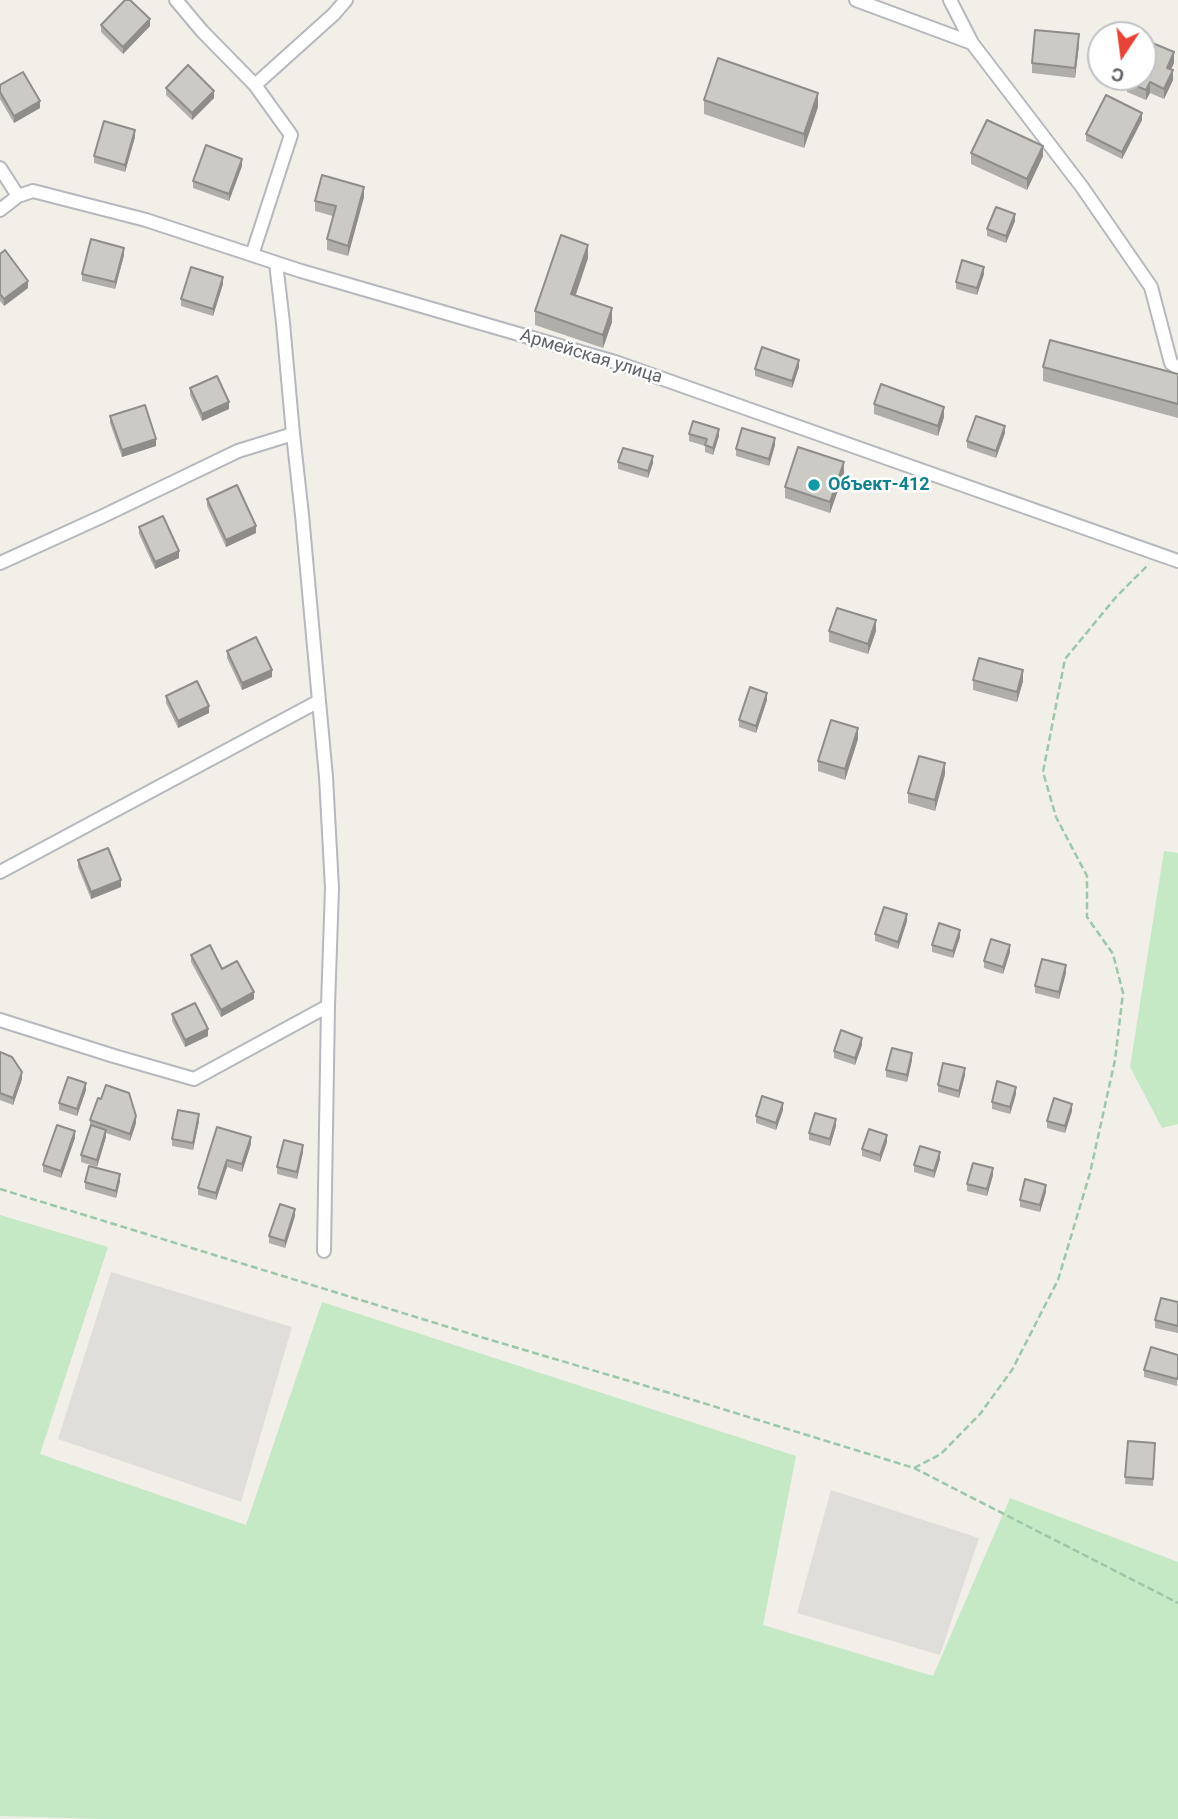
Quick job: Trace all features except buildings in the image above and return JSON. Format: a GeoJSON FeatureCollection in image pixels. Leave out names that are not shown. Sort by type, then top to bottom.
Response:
{"type":"FeatureCollection","features":[{"type":"Feature","properties":{"kind":"street"},"geometry":{"type":"LineString","coordinates":[[176,0],[255,85],[291,135],[252,255]]}},
{"type":"Feature","properties":{"kind":"street"},"geometry":{"type":"LineString","coordinates":[[255,85],[334,15],[346,0]]}},
{"type":"Feature","properties":{"kind":"street"},"geometry":{"type":"LineString","coordinates":[[856,0],[972,43]]}},
{"type":"Feature","properties":{"kind":"street"},"geometry":{"type":"LineString","coordinates":[[950,0],[972,43],[1082,187],[1151,287],[1171,363],[1178,368]]}},
{"type":"Feature","properties":{"kind":"street"},"geometry":{"type":"LineString","coordinates":[[0,168],[18,195],[0,210]]}},
{"type":"Feature","properties":{"kind":"street","name":"Армейская улица"},"geometry":{"type":"LineString","coordinates":[[18,195],[33,191],[146,220],[276,263],[615,362],[1178,561]]}},
{"type":"Feature","properties":{"kind":"street"},"geometry":{"type":"LineString","coordinates":[[276,263],[284,323],[326,777],[332,888],[324,1251]]}},
{"type":"Feature","properties":{"kind":"street"},"geometry":{"type":"LineString","coordinates":[[0,563],[238,452],[293,434]]}},
{"type":"Feature","properties":{"kind":"street"},"geometry":{"type":"LineString","coordinates":[[0,872],[319,701]]}},
{"type":"Feature","properties":{"kind":"street"},"geometry":{"type":"LineString","coordinates":[[0,1020],[194,1079],[328,1006]]}},
{"type":"Feature","properties":{"kind":"path"},"geometry":{"type":"LineString","coordinates":[[914,1468],[941,1454],[981,1414],[1012,1370],[1058,1280],[1090,1173],[1115,1060],[1123,993],[1113,954],[1087,917],[1087,876],[1056,817],[1043,772],[1065,659],[1116,597],[1159,555]]}},
{"type":"Feature","properties":{"kind":"path"},"geometry":{"type":"LineString","coordinates":[[0,1189],[914,1468],[1178,1603]]}},
{"type":"Feature","properties":{"kind":"shaded area"},"geometry":{"type":"Polygon","coordinates":[[[111,1272],[292,1327],[241,1502],[58,1439],[111,1272]]]}},
{"type":"Feature","properties":{"kind":"shaded area"},"geometry":{"type":"Polygon","coordinates":[[[831,1490],[979,1538],[940,1655],[797,1613],[831,1490]]]}},
{"type":"Feature","properties":{"kind":"green space"},"geometry":{"type":"Polygon","coordinates":[[[1164,851],[1178,853],[1178,1124],[1162,1128],[1130,1067],[1164,851]]]}},
{"type":"Feature","properties":{"kind":"green space"},"geometry":{"type":"Polygon","coordinates":[[[0,1215],[108,1247],[40,1454],[246,1525],[322,1302],[796,1456],[763,1625],[933,1676],[1010,1498],[1178,1562],[1178,1819],[103,1819],[0,1816],[0,1215]]]}},
{"type":"Feature","properties":{"kind":"place","name":"Объект-412"},"geometry":{"type":"Point","coordinates":[814,485]}}]}
